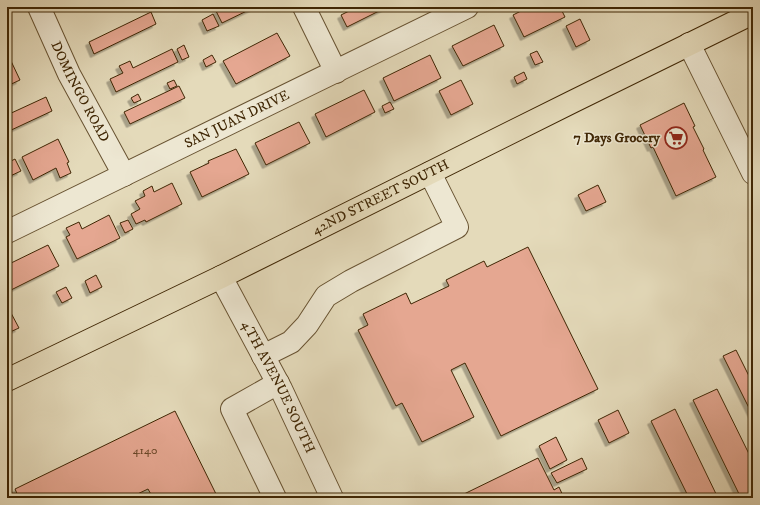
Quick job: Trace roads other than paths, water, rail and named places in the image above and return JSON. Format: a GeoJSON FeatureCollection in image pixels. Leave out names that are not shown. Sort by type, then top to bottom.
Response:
{"type":"FeatureCollection","features":[{"type":"Feature","properties":{"kind":"main road","name":"42ND STREET SOUTH"},"geometry":{"type":"LineString","coordinates":[[7,380],[221,277],[753,13]]}},
{"type":"Feature","properties":{"kind":"street","name":"DOMINGO ROAD"},"geometry":{"type":"LineString","coordinates":[[39,7],[69,74],[124,175]]}},
{"type":"Feature","properties":{"kind":"street"},"geometry":{"type":"LineString","coordinates":[[304,7],[336,72]]}},
{"type":"Feature","properties":{"kind":"street","name":"SAN JUAN DRIVE"},"geometry":{"type":"LineString","coordinates":[[7,232],[467,7]]}},
{"type":"Feature","properties":{"kind":"street"},"geometry":{"type":"LineString","coordinates":[[689,44],[753,173]]}},
{"type":"Feature","properties":{"kind":"street"},"geometry":{"type":"LineString","coordinates":[[263,356],[291,342],[307,325],[326,296],[351,281],[457,227],[430,173]]}},
{"type":"Feature","properties":{"kind":"street","name":"4TH AVENUE SOUTH"},"geometry":{"type":"LineString","coordinates":[[221,277],[278,383],[332,498]]}},
{"type":"Feature","properties":{"kind":"street"},"geometry":{"type":"LineString","coordinates":[[275,498],[232,409],[278,383]]}},
{"type":"Feature","properties":{"kind":"place","name":"7 Days Grocery"},"geometry":{"type":"Point","coordinates":[676,138]}}]}
